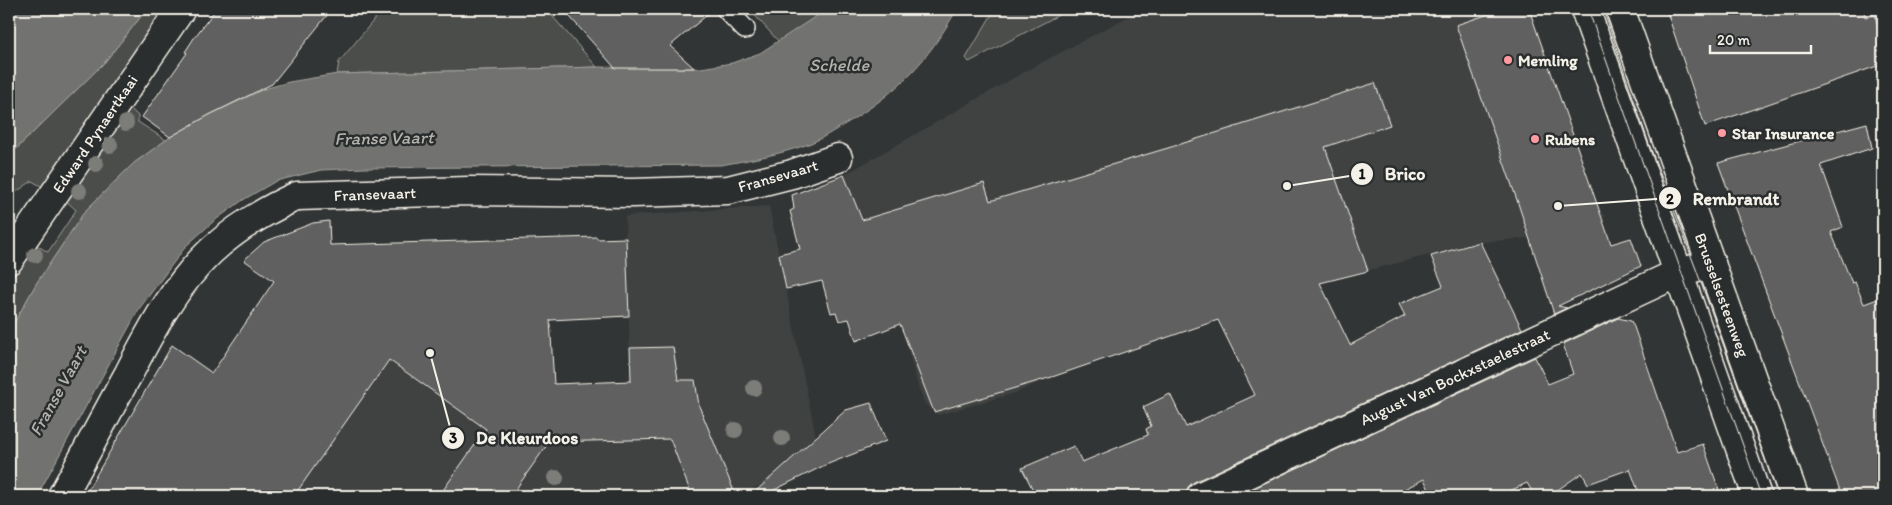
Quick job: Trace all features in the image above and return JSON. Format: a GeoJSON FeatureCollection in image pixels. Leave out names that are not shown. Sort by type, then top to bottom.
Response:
{"type":"FeatureCollection","features":[{"type":"Feature","properties":{"kind":"street","name":"Edward Pynaertkaai"},"geometry":{"type":"LineString","coordinates":[[9,260],[181,9]]}},
{"type":"Feature","properties":{"kind":"street","name":"Brusselsesteenweg"},"geometry":{"type":"LineString","coordinates":[[1585,9],[1757,496]]}},
{"type":"Feature","properties":{"kind":"street","name":"Brusselsesteenweg"},"geometry":{"type":"LineString","coordinates":[[1620,9],[1794,496]]}},
{"type":"Feature","properties":{"kind":"street","name":"Fransevaart"},"geometry":{"type":"LineString","coordinates":[[62,496],[151,332],[182,284],[211,252],[248,223],[297,196],[469,191],[633,193],[728,190],[792,174],[838,158]]}},
{"type":"Feature","properties":{"kind":"street","name":"August Van Bockxstaelestraat"},"geometry":{"type":"LineString","coordinates":[[1201,496],[1667,278],[1711,263]]}},
{"type":"Feature","properties":{"kind":"lane"},"geometry":{"type":"LineString","coordinates":[[726,9],[745,29]]}},
{"type":"Feature","properties":{"kind":"shaded area"},"geometry":{"type":"Polygon","coordinates":[[[147,9],[169,9],[46,189],[32,181],[9,199],[9,156],[104,63],[147,9]]]}},
{"type":"Feature","properties":{"kind":"shaded area"},"geometry":{"type":"Polygon","coordinates":[[[383,9],[546,9],[597,67],[337,74],[339,62],[383,9]]]}},
{"type":"Feature","properties":{"kind":"shaded area"},"geometry":{"type":"Polygon","coordinates":[[[749,9],[827,9],[779,42],[749,9]]]}},
{"type":"Feature","properties":{"kind":"shaded area"},"geometry":{"type":"Polygon","coordinates":[[[995,9],[1070,9],[969,62],[966,58],[995,9]]]}},
{"type":"Feature","properties":{"kind":"shaded area"},"geometry":{"type":"Polygon","coordinates":[[[1142,9],[1529,9],[1600,211],[1606,216],[1530,238],[1480,242],[1331,280],[1052,377],[1015,393],[938,415],[925,404],[918,386],[903,331],[844,175],[1024,72],[1142,9]]]}},
{"type":"Feature","properties":{"kind":"shaded area"},"geometry":{"type":"Polygon","coordinates":[[[126,109],[132,110],[138,116],[138,122],[166,140],[134,163],[85,211],[36,284],[9,332],[9,276],[27,248],[32,245],[38,246],[48,252],[76,210],[65,200],[126,109]]]}},
{"type":"Feature","properties":{"kind":"shaded area"},"geometry":{"type":"Polygon","coordinates":[[[769,206],[816,437],[763,485],[736,494],[736,496],[222,495],[341,327],[540,385],[631,381],[625,216],[769,206]]]}},
{"type":"Feature","properties":{"kind":"water"},"geometry":{"type":"Polygon","coordinates":[[[9,9],[147,9],[104,63],[9,156],[9,9]]]}},
{"type":"Feature","properties":{"kind":"water","name":"Schelde"},"geometry":{"type":"Polygon","coordinates":[[[827,9],[957,9],[923,60],[897,87],[865,111],[820,139],[783,152],[721,165],[321,170],[276,181],[243,200],[214,221],[186,246],[139,309],[37,496],[9,496],[9,332],[36,284],[85,211],[134,163],[170,137],[209,115],[264,89],[289,82],[337,74],[597,67],[701,68],[732,63],[760,53],[827,9]]]}},
{"type":"Feature","properties":{"kind":"building"},"geometry":{"type":"Polygon","coordinates":[[[216,9],[332,9],[272,84],[209,115],[170,137],[142,117],[187,53],[185,52],[194,38],[216,9]]]}},
{"type":"Feature","properties":{"kind":"building"},"geometry":{"type":"Polygon","coordinates":[[[563,9],[714,9],[670,46],[694,68],[615,68],[563,9]]]}},
{"type":"Feature","properties":{"kind":"building"},"geometry":{"type":"Polygon","coordinates":[[[1504,9],[1529,9],[1611,244],[1631,238],[1641,266],[1558,306],[1567,308],[1554,314],[1517,200],[1456,25],[1504,9]]]}},
{"type":"Feature","properties":{"kind":"building"},"geometry":{"type":"Polygon","coordinates":[[[1666,9],[1864,9],[1865,17],[1875,15],[1883,46],[1883,64],[1705,126],[1666,9]]]}},
{"type":"Feature","properties":{"kind":"building"},"geometry":{"type":"Polygon","coordinates":[[[1375,83],[1390,125],[1325,147],[1368,271],[1320,283],[1350,345],[1405,316],[1399,304],[1443,286],[1431,256],[1480,242],[1522,329],[1194,482],[1188,487],[1186,496],[1036,496],[1022,468],[1074,446],[1082,462],[1148,435],[1146,429],[1151,426],[1143,407],[1170,394],[1186,427],[1255,395],[1218,320],[1052,377],[934,412],[900,324],[856,341],[849,319],[839,321],[836,312],[831,313],[822,281],[786,289],[779,254],[800,249],[790,211],[794,209],[792,195],[844,175],[862,220],[984,183],[990,201],[1375,83]]]}},
{"type":"Feature","properties":{"kind":"building"},"geometry":{"type":"Polygon","coordinates":[[[1867,123],[1872,148],[1821,165],[1843,227],[1831,232],[1852,283],[1855,282],[1864,304],[1883,297],[1883,496],[1842,496],[1718,163],[1867,123]]]}},
{"type":"Feature","properties":{"kind":"building"},"geometry":{"type":"Polygon","coordinates":[[[329,221],[330,245],[597,237],[597,239],[626,238],[629,316],[550,320],[554,384],[631,381],[630,348],[673,347],[678,380],[695,380],[699,406],[736,496],[692,496],[670,439],[549,442],[511,496],[439,496],[486,429],[389,360],[294,496],[84,496],[172,345],[212,373],[274,281],[244,260],[264,242],[313,223],[329,221]]]}},
{"type":"Feature","properties":{"kind":"building"},"geometry":{"type":"Polygon","coordinates":[[[1618,318],[1631,321],[1634,327],[1677,452],[1703,444],[1721,496],[1640,496],[1630,469],[1588,484],[1582,473],[1549,496],[1535,496],[1527,483],[1499,496],[1432,496],[1424,479],[1391,496],[1237,496],[1535,357],[1548,384],[1573,374],[1563,344],[1618,318]]]}},
{"type":"Feature","properties":{"kind":"building"},"geometry":{"type":"Polygon","coordinates":[[[871,403],[886,441],[823,466],[762,496],[757,490],[846,410],[871,403]]]}},
{"type":"Feature","properties":{"kind":"tram line"},"geometry":{"type":"LineString","coordinates":[[1588,9],[1761,496]]}},
{"type":"Feature","properties":{"kind":"tram line"},"geometry":{"type":"LineString","coordinates":[[1603,9],[1649,144],[1778,496]]}},
{"type":"Feature","properties":{"kind":"place","name":"Memling"},"geometry":{"type":"Point","coordinates":[1508,60]}},
{"type":"Feature","properties":{"kind":"place","name":"Star Insurance"},"geometry":{"type":"Point","coordinates":[1722,133]}},
{"type":"Feature","properties":{"kind":"place","name":"Rubens"},"geometry":{"type":"Point","coordinates":[1535,139]}},
{"type":"Feature","properties":{"kind":"place","name":"Brico"},"geometry":{"type":"Point","coordinates":[1287,186]}},
{"type":"Feature","properties":{"kind":"place","name":"Rembrandt"},"geometry":{"type":"Point","coordinates":[1558,206]}},
{"type":"Feature","properties":{"kind":"place","name":"De Kleurdoos"},"geometry":{"type":"Point","coordinates":[430,353]}},
{"type":"Feature","properties":{"kind":"water label","name":"Franse Vaart"},"geometry":{"type":"Point","coordinates":[384,138]}},
{"type":"Feature","properties":{"kind":"water label","name":"Franse Vaart"},"geometry":{"type":"Point","coordinates":[58,391]}}]}
